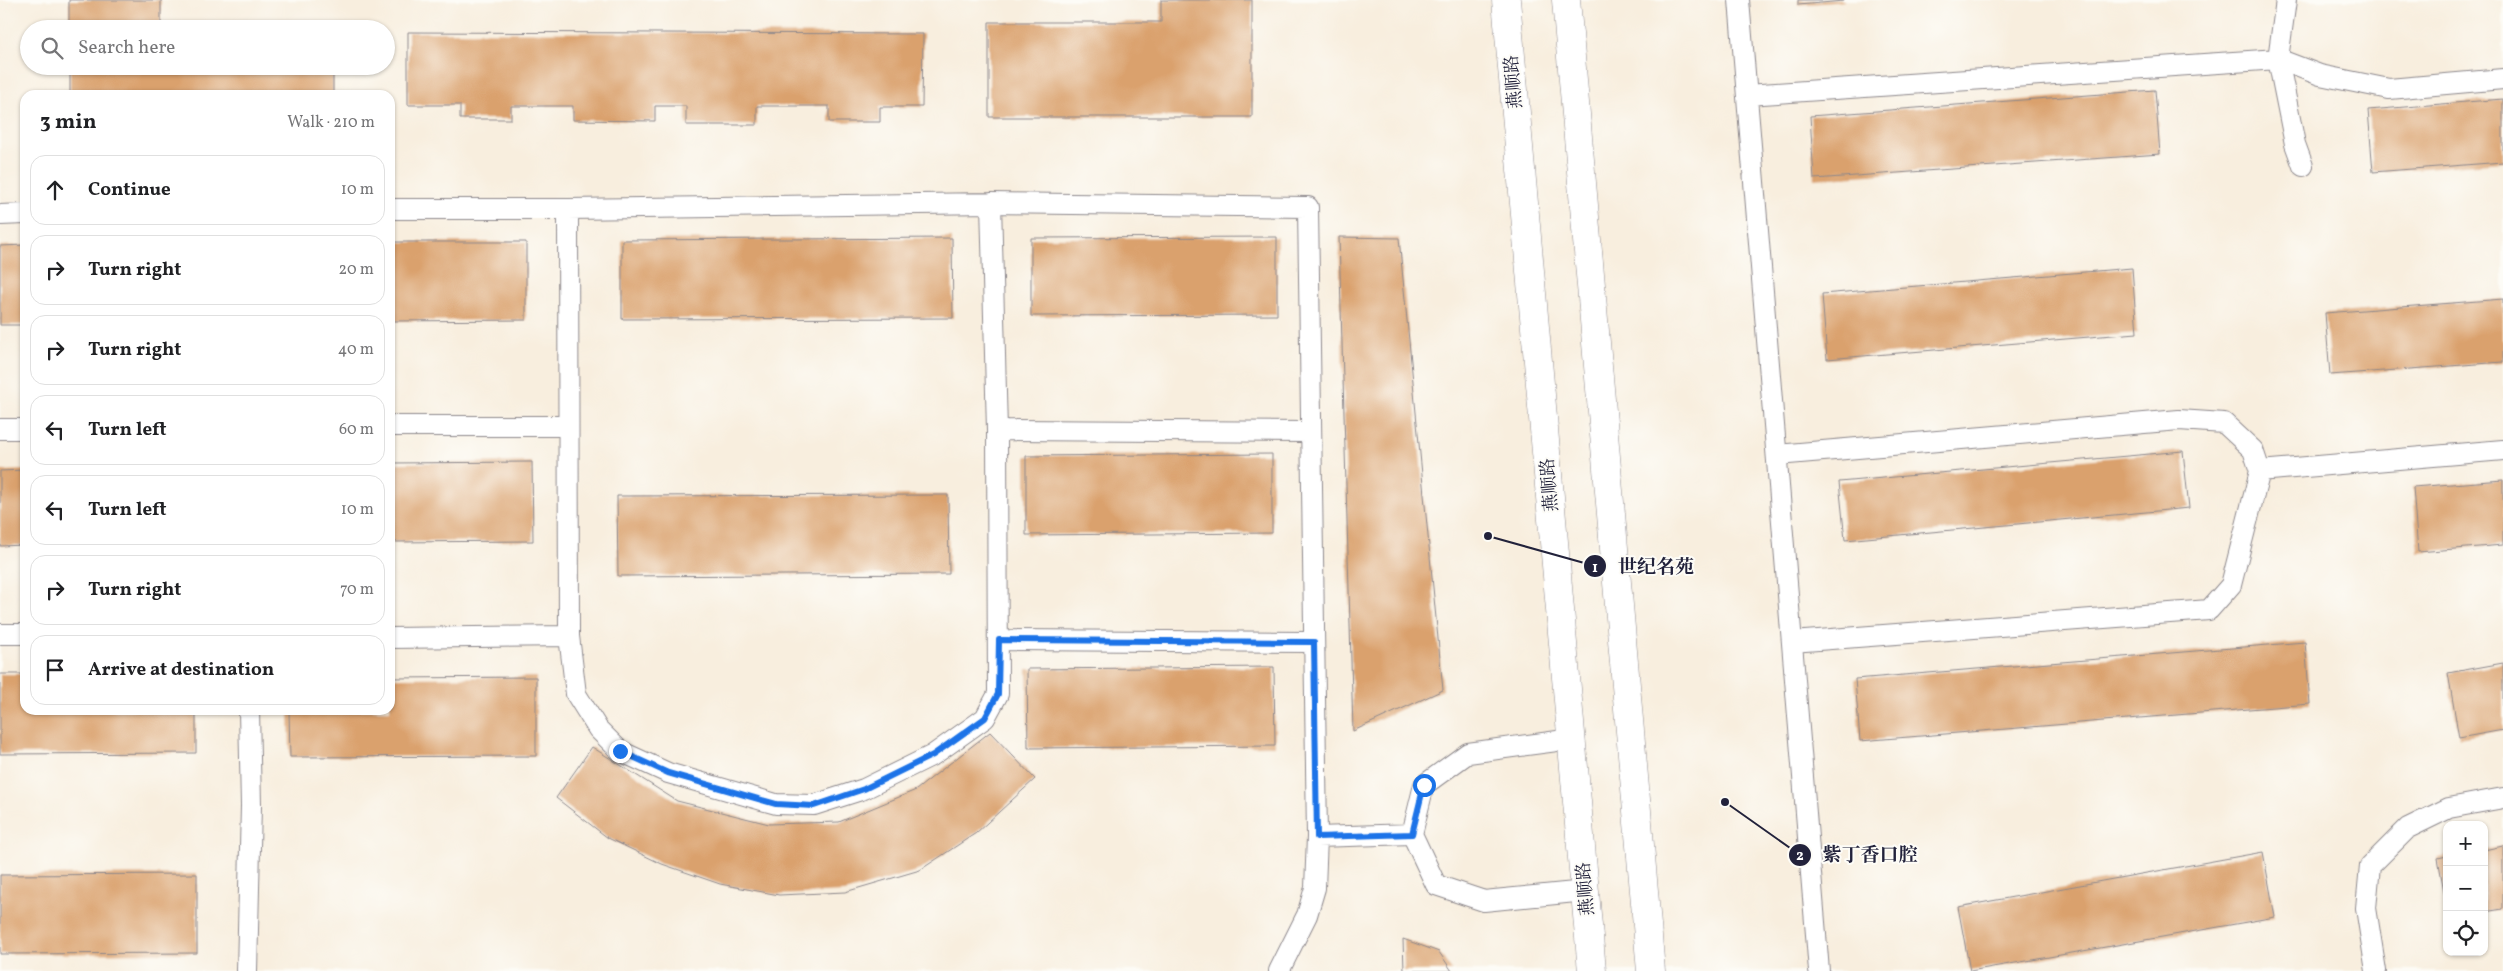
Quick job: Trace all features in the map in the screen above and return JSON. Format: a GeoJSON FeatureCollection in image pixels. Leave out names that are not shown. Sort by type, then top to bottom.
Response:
{"type":"FeatureCollection","features":[{"type":"Feature","properties":{"kind":"main road","name":"燕顺路"},"geometry":{"type":"LineString","coordinates":[[1506,0],[1592,971]]}},
{"type":"Feature","properties":{"kind":"main road"},"geometry":{"type":"LineString","coordinates":[[1566,0],[1651,971]]}},
{"type":"Feature","properties":{"kind":"lane"},"geometry":{"type":"LineString","coordinates":[[1739,0],[1819,971]]}},
{"type":"Feature","properties":{"kind":"lane"},"geometry":{"type":"LineString","coordinates":[[2286,0],[2278,59],[2296,144],[2303,166]]}},
{"type":"Feature","properties":{"kind":"lane"},"geometry":{"type":"LineString","coordinates":[[1747,95],[2278,59],[2320,75],[2389,89],[2503,79]]}},
{"type":"Feature","properties":{"kind":"lane"},"geometry":{"type":"LineString","coordinates":[[568,209],[569,636],[576,694],[598,729],[620,751],[668,773],[776,804],[814,806],[864,789],[933,755],[985,718],[998,694],[997,430],[991,203]]}},
{"type":"Feature","properties":{"kind":"lane"},"geometry":{"type":"LineString","coordinates":[[395,209],[568,209],[991,203],[1308,208],[1317,837],[1315,888],[1307,915],[1279,971]]}},
{"type":"Feature","properties":{"kind":"lane"},"geometry":{"type":"LineString","coordinates":[[0,215],[20,214]]}},
{"type":"Feature","properties":{"kind":"lane"},"geometry":{"type":"LineString","coordinates":[[1777,455],[2179,420],[2224,423],[2253,450],[2260,471],[2231,585],[2209,610],[1792,642]]}},
{"type":"Feature","properties":{"kind":"lane"},"geometry":{"type":"LineString","coordinates":[[395,426],[568,426]]}},
{"type":"Feature","properties":{"kind":"lane"},"geometry":{"type":"LineString","coordinates":[[0,429],[20,429]]}},
{"type":"Feature","properties":{"kind":"lane"},"geometry":{"type":"LineString","coordinates":[[997,430],[1311,432]]}},
{"type":"Feature","properties":{"kind":"lane"},"geometry":{"type":"LineString","coordinates":[[1152,431],[1311,432]]}},
{"type":"Feature","properties":{"kind":"lane"},"geometry":{"type":"LineString","coordinates":[[2260,471],[2503,450]]}},
{"type":"Feature","properties":{"kind":"lane"},"geometry":{"type":"LineString","coordinates":[[0,634],[20,634]]}},
{"type":"Feature","properties":{"kind":"lane"},"geometry":{"type":"LineString","coordinates":[[395,638],[569,636]]}},
{"type":"Feature","properties":{"kind":"lane"},"geometry":{"type":"LineString","coordinates":[[999,640],[1314,642]]}},
{"type":"Feature","properties":{"kind":"lane"},"geometry":{"type":"LineString","coordinates":[[247,971],[251,806],[250,715]]}},
{"type":"Feature","properties":{"kind":"lane"},"geometry":{"type":"LineString","coordinates":[[1572,738],[1468,753],[1424,785],[1412,834],[1436,884],[1484,901],[1585,891]]}},
{"type":"Feature","properties":{"kind":"lane"},"geometry":{"type":"LineString","coordinates":[[2376,971],[2366,908],[2370,866],[2408,828],[2448,808],[2503,798]]}},
{"type":"Feature","properties":{"kind":"lane"},"geometry":{"type":"LineString","coordinates":[[1317,837],[1412,834]]}},
{"type":"Feature","properties":{"kind":"lane"},"geometry":{"type":"LineString","coordinates":[[1536,896],[1585,891]]}},
{"type":"Feature","properties":{"kind":"building"},"geometry":{"type":"Polygon","coordinates":[[[69,0],[161,0],[161,20],[69,20],[69,0]]]}},
{"type":"Feature","properties":{"kind":"building"},"geometry":{"type":"Polygon","coordinates":[[[1161,0],[1252,0],[1252,117],[989,117],[989,22],[1161,22],[1161,0]]]}},
{"type":"Feature","properties":{"kind":"building"},"geometry":{"type":"Polygon","coordinates":[[[1798,0],[1844,0],[1844,1],[1798,5],[1798,0]]]}},
{"type":"Feature","properties":{"kind":"building"},"geometry":{"type":"Polygon","coordinates":[[[408,32],[923,34],[922,107],[880,107],[880,122],[829,122],[829,106],[757,106],[757,125],[686,125],[686,106],[655,106],[655,121],[573,120],[573,106],[511,106],[511,119],[460,119],[460,105],[408,105],[408,32]]]}},
{"type":"Feature","properties":{"kind":"building"},"geometry":{"type":"Polygon","coordinates":[[[70,75],[333,75],[333,90],[70,90],[70,75]]]}},
{"type":"Feature","properties":{"kind":"building"},"geometry":{"type":"Polygon","coordinates":[[[2155,90],[2160,154],[1814,179],[1810,116],[2155,90]]]}},
{"type":"Feature","properties":{"kind":"building"},"geometry":{"type":"Polygon","coordinates":[[[2503,99],[2503,162],[2373,172],[2368,110],[2503,99]]]}},
{"type":"Feature","properties":{"kind":"building"},"geometry":{"type":"Polygon","coordinates":[[[1277,237],[1277,315],[1031,316],[1031,238],[1277,237]]]}},
{"type":"Feature","properties":{"kind":"building"},"geometry":{"type":"Polygon","coordinates":[[[1339,237],[1399,238],[1443,690],[1353,731],[1339,237]]]}},
{"type":"Feature","properties":{"kind":"building"},"geometry":{"type":"Polygon","coordinates":[[[952,238],[953,318],[622,319],[622,240],[952,238]]]}},
{"type":"Feature","properties":{"kind":"building"},"geometry":{"type":"Polygon","coordinates":[[[395,242],[526,242],[526,320],[395,321],[395,242]]]}},
{"type":"Feature","properties":{"kind":"building"},"geometry":{"type":"Polygon","coordinates":[[[20,245],[20,325],[0,325],[0,246],[20,245]]]}},
{"type":"Feature","properties":{"kind":"building"},"geometry":{"type":"Polygon","coordinates":[[[2132,268],[2137,333],[1827,359],[1822,294],[2132,268]]]}},
{"type":"Feature","properties":{"kind":"building"},"geometry":{"type":"Polygon","coordinates":[[[2503,299],[2503,362],[2330,375],[2325,313],[2503,299]]]}},
{"type":"Feature","properties":{"kind":"building"},"geometry":{"type":"Polygon","coordinates":[[[2183,451],[2189,508],[1845,540],[1839,482],[2183,451]]]}},
{"type":"Feature","properties":{"kind":"building"},"geometry":{"type":"Polygon","coordinates":[[[1272,454],[1272,533],[1026,535],[1026,456],[1272,454]]]}},
{"type":"Feature","properties":{"kind":"building"},"geometry":{"type":"Polygon","coordinates":[[[532,462],[533,541],[395,542],[395,463],[532,462]]]}},
{"type":"Feature","properties":{"kind":"building"},"geometry":{"type":"Polygon","coordinates":[[[20,470],[20,545],[0,546],[0,471],[20,470]]]}},
{"type":"Feature","properties":{"kind":"building"},"geometry":{"type":"Polygon","coordinates":[[[2503,480],[2503,545],[2418,552],[2413,487],[2503,480]]]}},
{"type":"Feature","properties":{"kind":"building"},"geometry":{"type":"Polygon","coordinates":[[[948,495],[949,574],[618,576],[617,496],[948,495]]]}},
{"type":"Feature","properties":{"kind":"building"},"geometry":{"type":"Polygon","coordinates":[[[2305,642],[2310,704],[1860,741],[1855,679],[2305,642]]]}},
{"type":"Feature","properties":{"kind":"building"},"geometry":{"type":"Polygon","coordinates":[[[2503,663],[2503,730],[2459,738],[2448,673],[2503,663]]]}},
{"type":"Feature","properties":{"kind":"building"},"geometry":{"type":"Polygon","coordinates":[[[1274,667],[1275,746],[1028,748],[1027,669],[1274,667]]]}},
{"type":"Feature","properties":{"kind":"building"},"geometry":{"type":"Polygon","coordinates":[[[0,674],[20,674],[20,715],[196,715],[196,753],[0,754],[0,674]]]}},
{"type":"Feature","properties":{"kind":"building"},"geometry":{"type":"Polygon","coordinates":[[[536,677],[536,756],[290,757],[289,715],[395,715],[395,678],[536,677]]]}},
{"type":"Feature","properties":{"kind":"building"},"geometry":{"type":"Polygon","coordinates":[[[990,732],[1035,779],[976,833],[920,870],[845,892],[779,895],[720,884],[662,864],[608,838],[556,798],[592,747],[677,801],[769,824],[839,822],[916,790],[990,732]]]}},
{"type":"Feature","properties":{"kind":"building"},"geometry":{"type":"Polygon","coordinates":[[[2503,846],[2503,909],[2488,911],[2488,866],[2488,849],[2503,846]]]}},
{"type":"Feature","properties":{"kind":"building"},"geometry":{"type":"Polygon","coordinates":[[[2263,852],[2275,917],[1970,971],[1958,907],[2263,852]]]}},
{"type":"Feature","properties":{"kind":"building"},"geometry":{"type":"Polygon","coordinates":[[[2443,857],[2443,886],[2438,858],[2443,857]]]}},
{"type":"Feature","properties":{"kind":"building"},"geometry":{"type":"Polygon","coordinates":[[[197,874],[197,953],[0,954],[0,875],[197,874]]]}},
{"type":"Feature","properties":{"kind":"building"},"geometry":{"type":"Polygon","coordinates":[[[1403,939],[1439,952],[1452,971],[1404,971],[1403,939]]]}},
{"type":"Feature","properties":{"kind":"place","name":"世纪名苑"},"geometry":{"type":"Point","coordinates":[1488,536]}},
{"type":"Feature","properties":{"kind":"place","name":"紫丁香口腔"},"geometry":{"type":"Point","coordinates":[1725,802]}},
{"type":"Feature","properties":{"kind":"route"},"geometry":{"type":"LineString","coordinates":[[620,751],[668,773],[776,804],[814,806],[864,789],[933,755],[985,718],[998,694],[999,640],[1314,642],[1317,837],[1412,834],[1424,785]]}}]}
